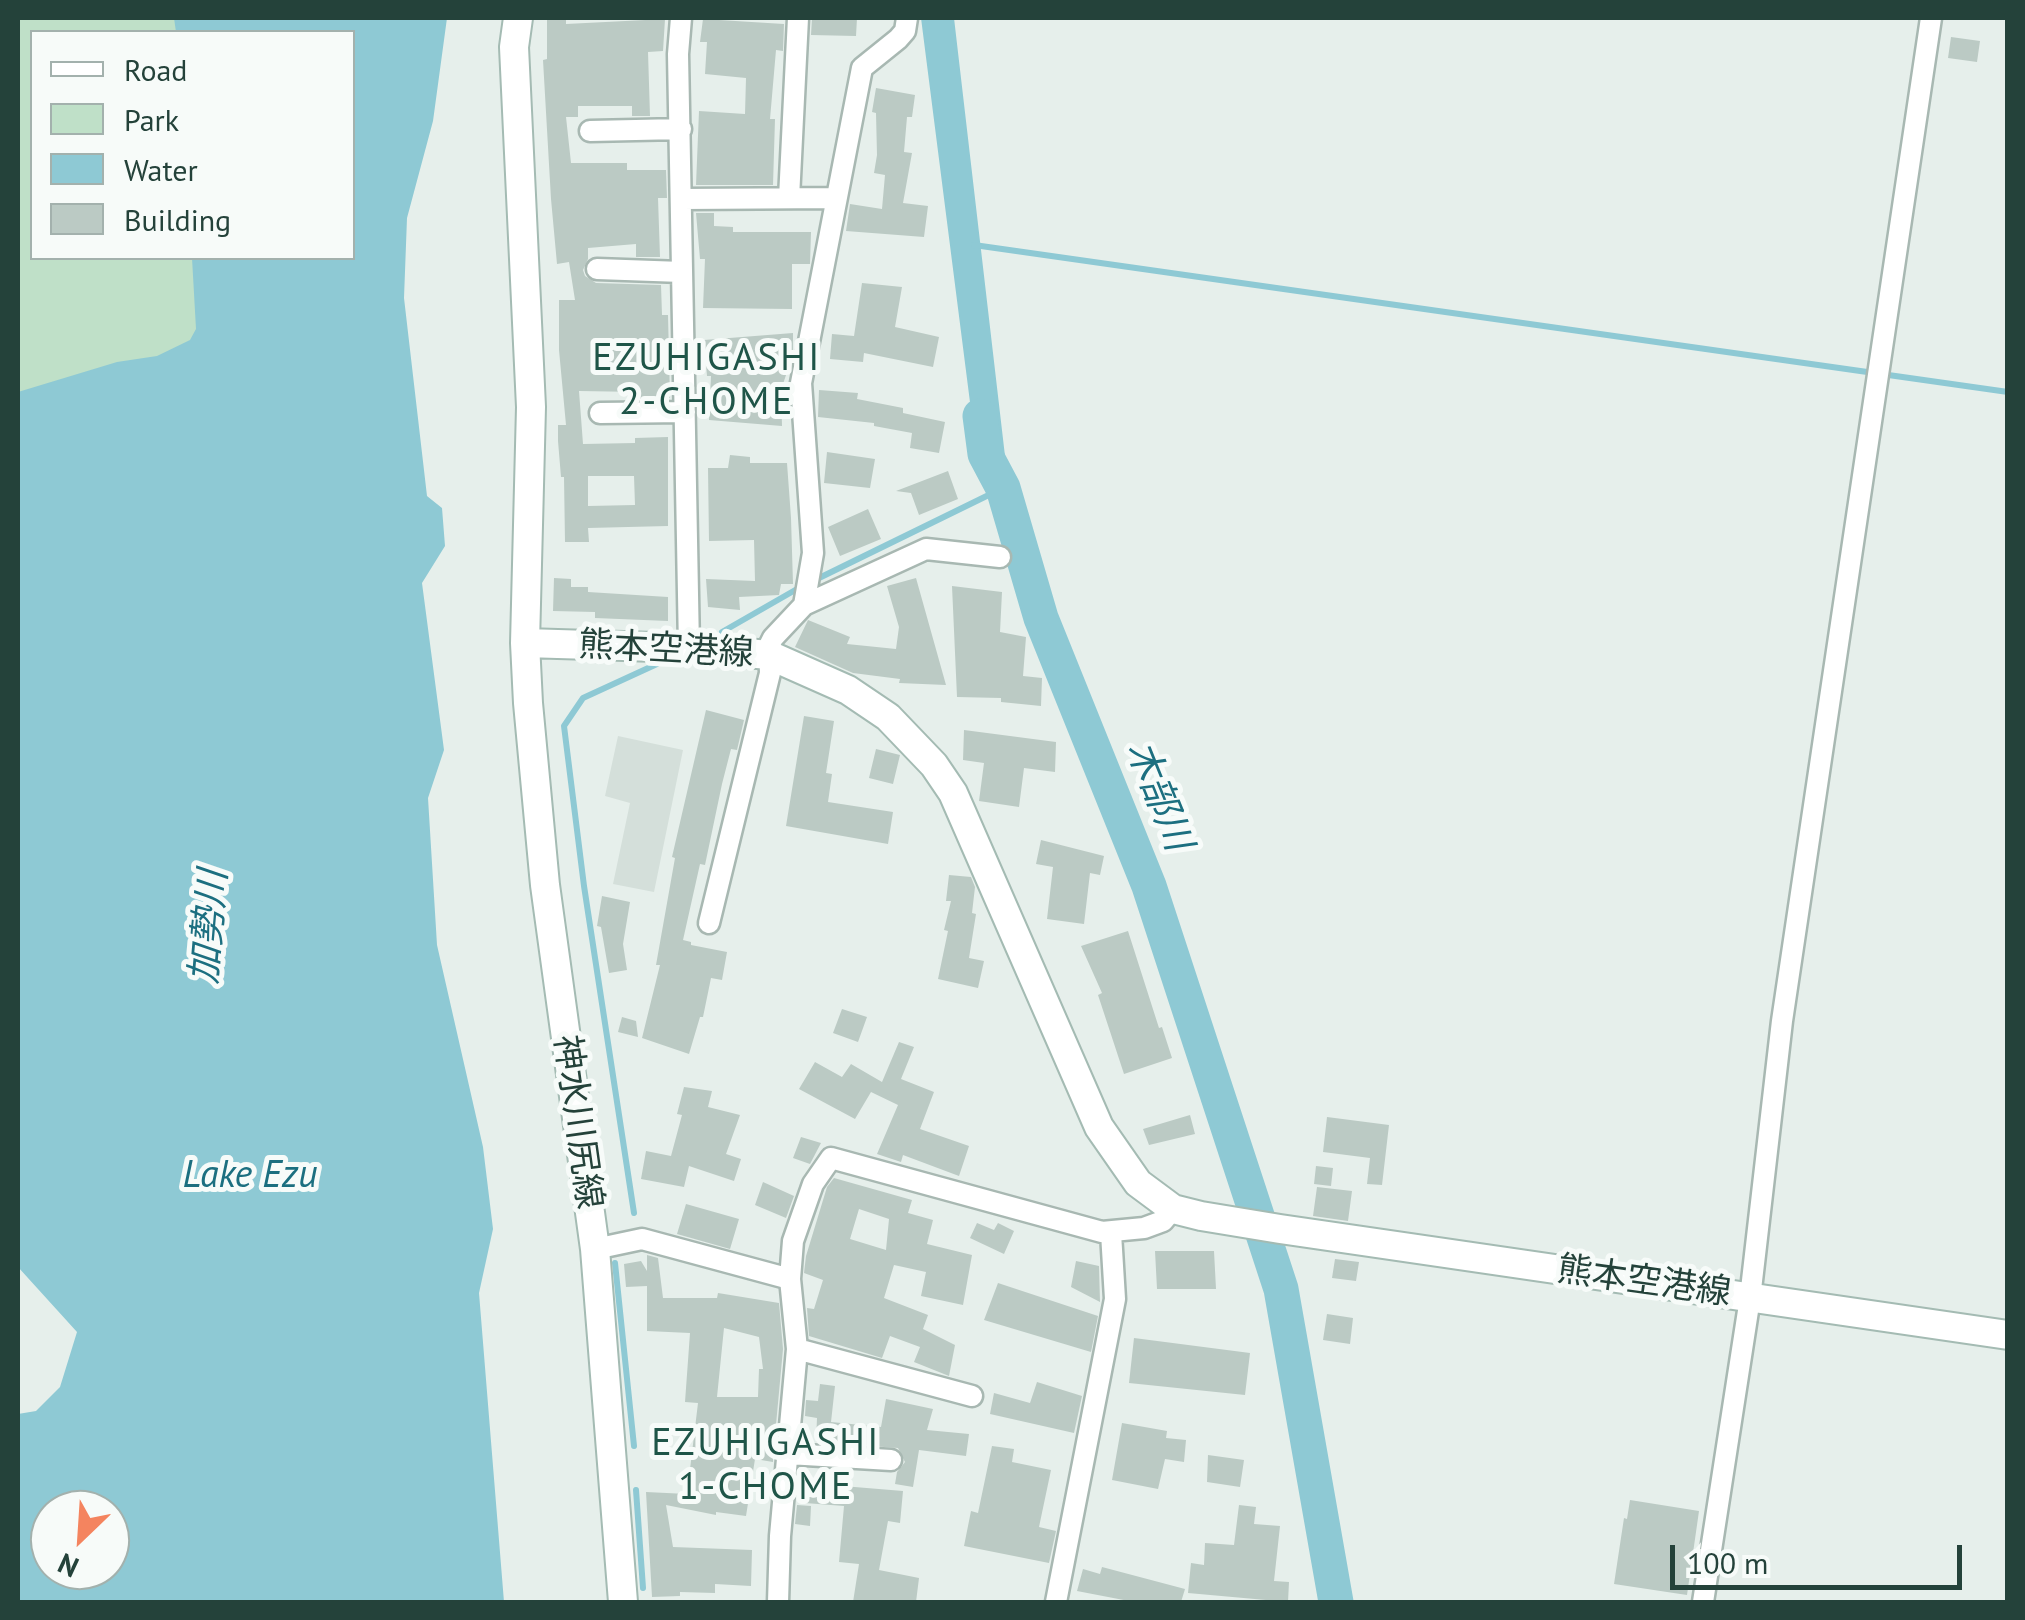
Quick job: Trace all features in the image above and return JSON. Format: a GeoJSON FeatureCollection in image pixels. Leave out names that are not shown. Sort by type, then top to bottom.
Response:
{"type":"FeatureCollection","features":[{"type":"Feature","properties":{"kind":"main road"},"geometry":{"type":"LineString","coordinates":[[518,18],[514,48],[531,407],[526,642]]}},
{"type":"Feature","properties":{"kind":"main road","name":"熊本空港線"},"geometry":{"type":"LineString","coordinates":[[526,642],[769,655],[810,671],[888,717],[934,764],[954,793],[1099,1127],[1138,1183],[1174,1208],[1244,1224],[2008,1335]]}},
{"type":"Feature","properties":{"kind":"main road","name":"神水川尻線"},"geometry":{"type":"LineString","coordinates":[[526,642],[545,885],[594,1249],[623,1602]]}},
{"type":"Feature","properties":{"kind":"street"},"geometry":{"type":"LineString","coordinates":[[681,18],[678,54],[690,648]]}},
{"type":"Feature","properties":{"kind":"street"},"geometry":{"type":"LineString","coordinates":[[789,198],[798,18]]}},
{"type":"Feature","properties":{"kind":"street"},"geometry":{"type":"LineString","coordinates":[[709,923],[770,672],[773,638],[804,601],[812,572],[801,383],[862,68],[898,39],[905,31],[907,18]]}},
{"type":"Feature","properties":{"kind":"street"},"geometry":{"type":"LineString","coordinates":[[1704,1602],[1750,1298],[1782,1021],[1931,18]]}},
{"type":"Feature","properties":{"kind":"street"},"geometry":{"type":"LineString","coordinates":[[590,131],[680,130]]}},
{"type":"Feature","properties":{"kind":"street"},"geometry":{"type":"LineString","coordinates":[[682,199],[836,198]]}},
{"type":"Feature","properties":{"kind":"street"},"geometry":{"type":"LineString","coordinates":[[597,269],[682,272]]}},
{"type":"Feature","properties":{"kind":"street"},"geometry":{"type":"LineString","coordinates":[[600,412],[685,412]]}},
{"type":"Feature","properties":{"kind":"street"},"geometry":{"type":"LineString","coordinates":[[804,601],[926,550],[1000,557]]}},
{"type":"Feature","properties":{"kind":"street"},"geometry":{"type":"LineString","coordinates":[[778,1602],[797,1349],[790,1278],[800,1216],[813,1184],[831,1158],[1112,1232],[1163,1222],[1174,1208]]}},
{"type":"Feature","properties":{"kind":"street"},"geometry":{"type":"LineString","coordinates":[[1056,1602],[1114,1298],[1112,1232]]}},
{"type":"Feature","properties":{"kind":"street"},"geometry":{"type":"LineString","coordinates":[[594,1249],[642,1239],[790,1278]]}},
{"type":"Feature","properties":{"kind":"street"},"geometry":{"type":"LineString","coordinates":[[797,1349],[972,1396]]}},
{"type":"Feature","properties":{"kind":"street"},"geometry":{"type":"LineString","coordinates":[[788,1454],[892,1460]]}},
{"type":"Feature","properties":{"kind":"street"},"geometry":{"type":"LineString","coordinates":[[623,1602],[632,1602]]}},
{"type":"Feature","properties":{"kind":"shaded area"},"geometry":{"type":"Polygon","coordinates":[[[618,736],[683,750],[654,892],[613,884],[630,803],[605,796],[618,736]]]}},
{"type":"Feature","properties":{"kind":"green space"},"geometry":{"type":"Polygon","coordinates":[[[18,18],[180,18],[181,30],[30,30],[30,260],[201,260],[199,334],[187,349],[18,405],[18,18]]]}},
{"type":"Feature","properties":{"kind":"water","name":"Lake Ezu"},"geometry":{"type":"Polygon","coordinates":[[[174,18],[447,18],[433,121],[407,218],[404,298],[427,496],[442,508],[445,546],[422,583],[444,750],[428,798],[437,945],[483,1147],[493,1229],[479,1293],[504,1602],[18,1602],[18,1414],[36,1411],[60,1387],[77,1332],[18,1267],[18,392],[117,362],[157,356],[190,340],[196,329],[192,260],[355,260],[355,30],[176,30],[174,18]]]}},
{"type":"Feature","properties":{"kind":"water"},"geometry":{"type":"Polygon","coordinates":[[[921,18],[954,18],[1005,456],[978,465],[921,18]]]}},
{"type":"Feature","properties":{"kind":"building"},"geometry":{"type":"Polygon","coordinates":[[[547,18],[566,18],[566,24],[665,19],[663,51],[648,52],[650,116],[632,116],[632,106],[578,106],[578,117],[566,117],[571,163],[627,163],[627,170],[666,170],[667,198],[658,198],[660,257],[636,257],[636,244],[588,248],[583,270],[596,283],[661,285],[662,315],[668,315],[670,398],[640,399],[640,392],[579,391],[583,444],[635,443],[635,438],[668,437],[668,526],[588,528],[589,542],[565,542],[564,477],[558,441],[558,425],[566,425],[559,300],[575,300],[569,262],[557,264],[543,60],[547,59],[547,18]],[[588,476],[588,506],[635,505],[634,476],[588,476]]]}},
{"type":"Feature","properties":{"kind":"building"},"geometry":{"type":"Polygon","coordinates":[[[812,18],[857,18],[856,36],[811,35],[812,18]]]}},
{"type":"Feature","properties":{"kind":"building"},"geometry":{"type":"Polygon","coordinates":[[[703,19],[784,24],[783,51],[776,50],[770,119],[775,119],[773,185],[696,185],[699,111],[745,114],[746,78],[705,74],[707,42],[700,42],[703,19]]]}},
{"type":"Feature","properties":{"kind":"building"},"geometry":{"type":"Polygon","coordinates":[[[1951,37],[1980,41],[1977,62],[1948,58],[1951,37]]]}},
{"type":"Feature","properties":{"kind":"building"},"geometry":{"type":"Polygon","coordinates":[[[876,88],[915,95],[912,117],[907,117],[904,152],[912,153],[903,203],[928,206],[924,237],[846,231],[850,204],[882,209],[885,175],[874,173],[876,113],[872,112],[876,88]]]}},
{"type":"Feature","properties":{"kind":"building"},"geometry":{"type":"Polygon","coordinates":[[[696,213],[714,213],[714,226],[733,227],[733,232],[811,232],[810,264],[792,264],[792,309],[703,308],[705,259],[700,259],[696,213]]]}},
{"type":"Feature","properties":{"kind":"building"},"geometry":{"type":"Polygon","coordinates":[[[862,283],[902,287],[895,327],[939,337],[933,367],[864,353],[863,362],[830,359],[832,334],[854,336],[862,283]]]}},
{"type":"Feature","properties":{"kind":"building"},"geometry":{"type":"Polygon","coordinates":[[[793,333],[793,354],[781,390],[782,426],[709,420],[711,376],[707,376],[704,340],[793,333]]]}},
{"type":"Feature","properties":{"kind":"building"},"geometry":{"type":"Polygon","coordinates":[[[819,390],[858,393],[857,399],[945,422],[939,453],[910,448],[912,433],[874,423],[818,417],[819,390]]]}},
{"type":"Feature","properties":{"kind":"building"},"geometry":{"type":"Polygon","coordinates":[[[827,452],[875,459],[870,488],[824,483],[827,452]]]}},
{"type":"Feature","properties":{"kind":"building"},"geometry":{"type":"Polygon","coordinates":[[[730,455],[750,457],[750,463],[787,463],[791,518],[793,584],[781,584],[779,595],[739,597],[740,610],[708,607],[706,579],[755,581],[754,540],[709,541],[708,468],[728,468],[730,455]]]}},
{"type":"Feature","properties":{"kind":"building"},"geometry":{"type":"Polygon","coordinates":[[[948,471],[958,499],[919,515],[911,493],[896,491],[948,471]]]}},
{"type":"Feature","properties":{"kind":"building"},"geometry":{"type":"Polygon","coordinates":[[[868,509],[881,539],[840,556],[828,527],[868,509]]]}},
{"type":"Feature","properties":{"kind":"building"},"geometry":{"type":"Polygon","coordinates":[[[554,578],[571,579],[571,587],[588,587],[588,592],[668,597],[668,621],[595,618],[595,612],[553,611],[554,578]]]}},
{"type":"Feature","properties":{"kind":"building"},"geometry":{"type":"Polygon","coordinates":[[[916,578],[946,685],[899,683],[900,679],[853,673],[795,647],[808,620],[850,637],[847,644],[896,649],[899,627],[887,586],[916,578]]]}},
{"type":"Feature","properties":{"kind":"building"},"geometry":{"type":"Polygon","coordinates":[[[952,586],[1002,592],[1000,632],[1026,637],[1023,676],[1042,678],[1041,706],[1001,702],[1001,698],[957,697],[952,586]]]}},
{"type":"Feature","properties":{"kind":"building"},"geometry":{"type":"Polygon","coordinates":[[[706,710],[744,720],[737,750],[731,749],[705,865],[700,864],[683,940],[727,952],[722,980],[711,978],[703,1017],[689,1054],[642,1038],[660,965],[656,965],[675,858],[672,857],[706,710]]]}},
{"type":"Feature","properties":{"kind":"building"},"geometry":{"type":"Polygon","coordinates":[[[804,716],[834,721],[826,773],[832,774],[828,802],[893,812],[888,844],[786,826],[804,716]]]}},
{"type":"Feature","properties":{"kind":"building"},"geometry":{"type":"Polygon","coordinates":[[[964,730],[1056,742],[1055,772],[1024,768],[1019,807],[979,801],[984,763],[963,760],[964,730]]]}},
{"type":"Feature","properties":{"kind":"building"},"geometry":{"type":"Polygon","coordinates":[[[876,749],[900,755],[893,784],[869,778],[876,749]]]}},
{"type":"Feature","properties":{"kind":"building"},"geometry":{"type":"Polygon","coordinates":[[[1041,840],[1104,856],[1100,875],[1090,873],[1084,924],[1047,919],[1053,867],[1036,864],[1041,840]]]}},
{"type":"Feature","properties":{"kind":"building"},"geometry":{"type":"Polygon","coordinates":[[[949,875],[971,877],[975,887],[972,913],[976,914],[969,958],[984,961],[978,988],[938,979],[948,931],[944,930],[951,901],[946,901],[949,875]]]}},
{"type":"Feature","properties":{"kind":"building"},"geometry":{"type":"Polygon","coordinates":[[[602,896],[630,902],[623,944],[627,970],[609,973],[601,927],[597,926],[602,896]]]}},
{"type":"Feature","properties":{"kind":"building"},"geometry":{"type":"Polygon","coordinates":[[[1128,931],[1172,1058],[1124,1074],[1098,995],[1102,993],[1081,946],[1128,931]]]}},
{"type":"Feature","properties":{"kind":"building"},"geometry":{"type":"Polygon","coordinates":[[[842,1009],[867,1017],[858,1042],[833,1033],[842,1009]]]}},
{"type":"Feature","properties":{"kind":"building"},"geometry":{"type":"Polygon","coordinates":[[[622,1017],[636,1021],[638,1037],[618,1032],[622,1017]]]}},
{"type":"Feature","properties":{"kind":"building"},"geometry":{"type":"Polygon","coordinates":[[[899,1042],[914,1047],[901,1079],[934,1092],[920,1129],[969,1146],[959,1176],[903,1155],[901,1162],[877,1154],[898,1105],[871,1092],[855,1119],[799,1089],[815,1062],[842,1077],[851,1064],[882,1082],[899,1042]]]}},
{"type":"Feature","properties":{"kind":"building"},"geometry":{"type":"Polygon","coordinates":[[[684,1087],[712,1091],[708,1107],[740,1115],[726,1154],[741,1159],[734,1181],[689,1166],[684,1187],[641,1179],[646,1151],[671,1156],[682,1115],[677,1114],[684,1087]]]}},
{"type":"Feature","properties":{"kind":"building"},"geometry":{"type":"Polygon","coordinates":[[[1190,1115],[1195,1134],[1149,1145],[1143,1129],[1190,1115]]]}},
{"type":"Feature","properties":{"kind":"building"},"geometry":{"type":"Polygon","coordinates":[[[1327,1117],[1389,1125],[1382,1185],[1367,1184],[1370,1158],[1323,1152],[1327,1117]]]}},
{"type":"Feature","properties":{"kind":"building"},"geometry":{"type":"Polygon","coordinates":[[[801,1137],[821,1143],[810,1164],[793,1158],[801,1137]]]}},
{"type":"Feature","properties":{"kind":"building"},"geometry":{"type":"Polygon","coordinates":[[[1316,1166],[1333,1168],[1331,1186],[1314,1184],[1316,1166]]]}},
{"type":"Feature","properties":{"kind":"building"},"geometry":{"type":"Polygon","coordinates":[[[834,1178],[912,1200],[908,1213],[933,1220],[927,1244],[972,1255],[963,1305],[921,1296],[926,1272],[894,1265],[884,1298],[928,1315],[923,1329],[955,1345],[949,1376],[914,1362],[920,1347],[890,1336],[882,1358],[809,1336],[807,1308],[814,1309],[823,1280],[804,1273],[806,1256],[827,1187],[834,1178]],[[859,1209],[850,1239],[886,1250],[889,1219],[859,1209]]]}},
{"type":"Feature","properties":{"kind":"building"},"geometry":{"type":"Polygon","coordinates":[[[763,1182],[794,1196],[786,1218],[755,1205],[763,1182]]]}},
{"type":"Feature","properties":{"kind":"building"},"geometry":{"type":"Polygon","coordinates":[[[1317,1187],[1352,1191],[1348,1221],[1313,1216],[1317,1187]]]}},
{"type":"Feature","properties":{"kind":"building"},"geometry":{"type":"Polygon","coordinates":[[[686,1204],[739,1219],[730,1249],[677,1234],[686,1204]]]}},
{"type":"Feature","properties":{"kind":"building"},"geometry":{"type":"Polygon","coordinates":[[[977,1223],[994,1230],[998,1223],[1014,1231],[1004,1254],[970,1238],[977,1223]]]}},
{"type":"Feature","properties":{"kind":"building"},"geometry":{"type":"Polygon","coordinates":[[[1155,1251],[1214,1251],[1216,1289],[1157,1289],[1155,1251]]]}},
{"type":"Feature","properties":{"kind":"building"},"geometry":{"type":"Polygon","coordinates":[[[647,1255],[658,1258],[663,1298],[717,1298],[718,1293],[779,1303],[783,1349],[773,1462],[755,1459],[746,1516],[716,1515],[666,1505],[673,1547],[752,1550],[751,1586],[715,1584],[715,1593],[680,1592],[680,1596],[652,1597],[646,1492],[687,1494],[698,1403],[685,1402],[690,1333],[647,1331],[647,1286],[626,1287],[624,1264],[641,1261],[647,1271],[647,1255]],[[724,1328],[717,1397],[758,1397],[759,1369],[763,1369],[759,1337],[724,1328]]]}},
{"type":"Feature","properties":{"kind":"building"},"geometry":{"type":"Polygon","coordinates":[[[1335,1259],[1359,1262],[1356,1281],[1332,1278],[1335,1259]]]}},
{"type":"Feature","properties":{"kind":"building"},"geometry":{"type":"Polygon","coordinates":[[[1076,1261],[1099,1266],[1100,1302],[1071,1287],[1076,1261]]]}},
{"type":"Feature","properties":{"kind":"building"},"geometry":{"type":"Polygon","coordinates":[[[998,1283],[1098,1316],[1091,1352],[984,1320],[998,1283]]]}},
{"type":"Feature","properties":{"kind":"building"},"geometry":{"type":"Polygon","coordinates":[[[1327,1314],[1353,1318],[1350,1344],[1323,1340],[1327,1314]]]}},
{"type":"Feature","properties":{"kind":"building"},"geometry":{"type":"Polygon","coordinates":[[[1134,1338],[1250,1353],[1245,1395],[1129,1383],[1134,1338]]]}},
{"type":"Feature","properties":{"kind":"building"},"geometry":{"type":"Polygon","coordinates":[[[1037,1382],[1082,1396],[1074,1433],[990,1414],[994,1393],[1030,1403],[1037,1382]]]}},
{"type":"Feature","properties":{"kind":"building"},"geometry":{"type":"Polygon","coordinates":[[[820,1384],[835,1386],[831,1422],[881,1427],[886,1399],[933,1409],[927,1430],[969,1434],[966,1456],[919,1450],[913,1487],[895,1484],[897,1472],[905,1462],[898,1448],[816,1442],[817,1418],[805,1416],[806,1400],[818,1401],[820,1384]]]}},
{"type":"Feature","properties":{"kind":"building"},"geometry":{"type":"Polygon","coordinates":[[[1122,1423],[1167,1431],[1166,1438],[1186,1440],[1184,1462],[1165,1459],[1158,1489],[1112,1480],[1122,1423]]]}},
{"type":"Feature","properties":{"kind":"building"},"geometry":{"type":"Polygon","coordinates":[[[992,1446],[1014,1449],[1012,1462],[1051,1470],[1039,1527],[1056,1531],[1049,1563],[964,1546],[971,1511],[978,1513],[992,1446]]]}},
{"type":"Feature","properties":{"kind":"building"},"geometry":{"type":"Polygon","coordinates":[[[1208,1455],[1244,1460],[1240,1487],[1207,1482],[1208,1455]]]}},
{"type":"Feature","properties":{"kind":"building"},"geometry":{"type":"Polygon","coordinates":[[[806,1483],[903,1491],[900,1523],[888,1521],[879,1570],[919,1578],[916,1602],[853,1602],[859,1564],[839,1562],[844,1506],[805,1503],[806,1483]]]}},
{"type":"Feature","properties":{"kind":"building"},"geometry":{"type":"Polygon","coordinates":[[[1630,1500],[1699,1511],[1687,1595],[1614,1584],[1630,1500]]]}},
{"type":"Feature","properties":{"kind":"building"},"geometry":{"type":"Polygon","coordinates":[[[797,1505],[811,1506],[810,1526],[795,1524],[797,1505]]]}},
{"type":"Feature","properties":{"kind":"building"},"geometry":{"type":"Polygon","coordinates":[[[1239,1505],[1256,1507],[1254,1524],[1280,1526],[1274,1581],[1289,1582],[1288,1602],[1188,1593],[1191,1563],[1204,1565],[1205,1543],[1234,1545],[1239,1505]]]}},
{"type":"Feature","properties":{"kind":"building"},"geometry":{"type":"Polygon","coordinates":[[[1102,1567],[1185,1589],[1181,1602],[1134,1602],[1077,1591],[1083,1569],[1100,1574],[1102,1567]]]}},
{"type":"Feature","properties":{"kind":"waterway"},"geometry":{"type":"LineString","coordinates":[[974,245],[2008,392]]}},
{"type":"Feature","properties":{"kind":"waterway","name":"木部川"},"geometry":{"type":"LineString","coordinates":[[980,416],[985,454],[1003,488],[1041,618],[1149,886],[1281,1289],[1336,1602]]}},
{"type":"Feature","properties":{"kind":"waterway"},"geometry":{"type":"LineString","coordinates":[[815,580],[1003,488]]}},
{"type":"Feature","properties":{"kind":"waterway"},"geometry":{"type":"LineString","coordinates":[[722,632],[804,585]]}},
{"type":"Feature","properties":{"kind":"waterway"},"geometry":{"type":"LineString","coordinates":[[634,1213],[564,726],[583,698],[657,664]]}},
{"type":"Feature","properties":{"kind":"waterway"},"geometry":{"type":"LineString","coordinates":[[615,1263],[634,1446]]}},
{"type":"Feature","properties":{"kind":"waterway"},"geometry":{"type":"LineString","coordinates":[[636,1490],[643,1588]]}},
{"type":"Feature","properties":{"kind":"district","name":"EZUHIGASHI 2-CHOME"},"geometry":{"type":"Point","coordinates":[707,381]}},
{"type":"Feature","properties":{"kind":"district","name":"EZUHIGASHI 1-CHOME"},"geometry":{"type":"Point","coordinates":[766,1466]}},
{"type":"Feature","properties":{"kind":"water label","name":"加勢川"},"geometry":{"type":"Point","coordinates":[210,927]}}]}
